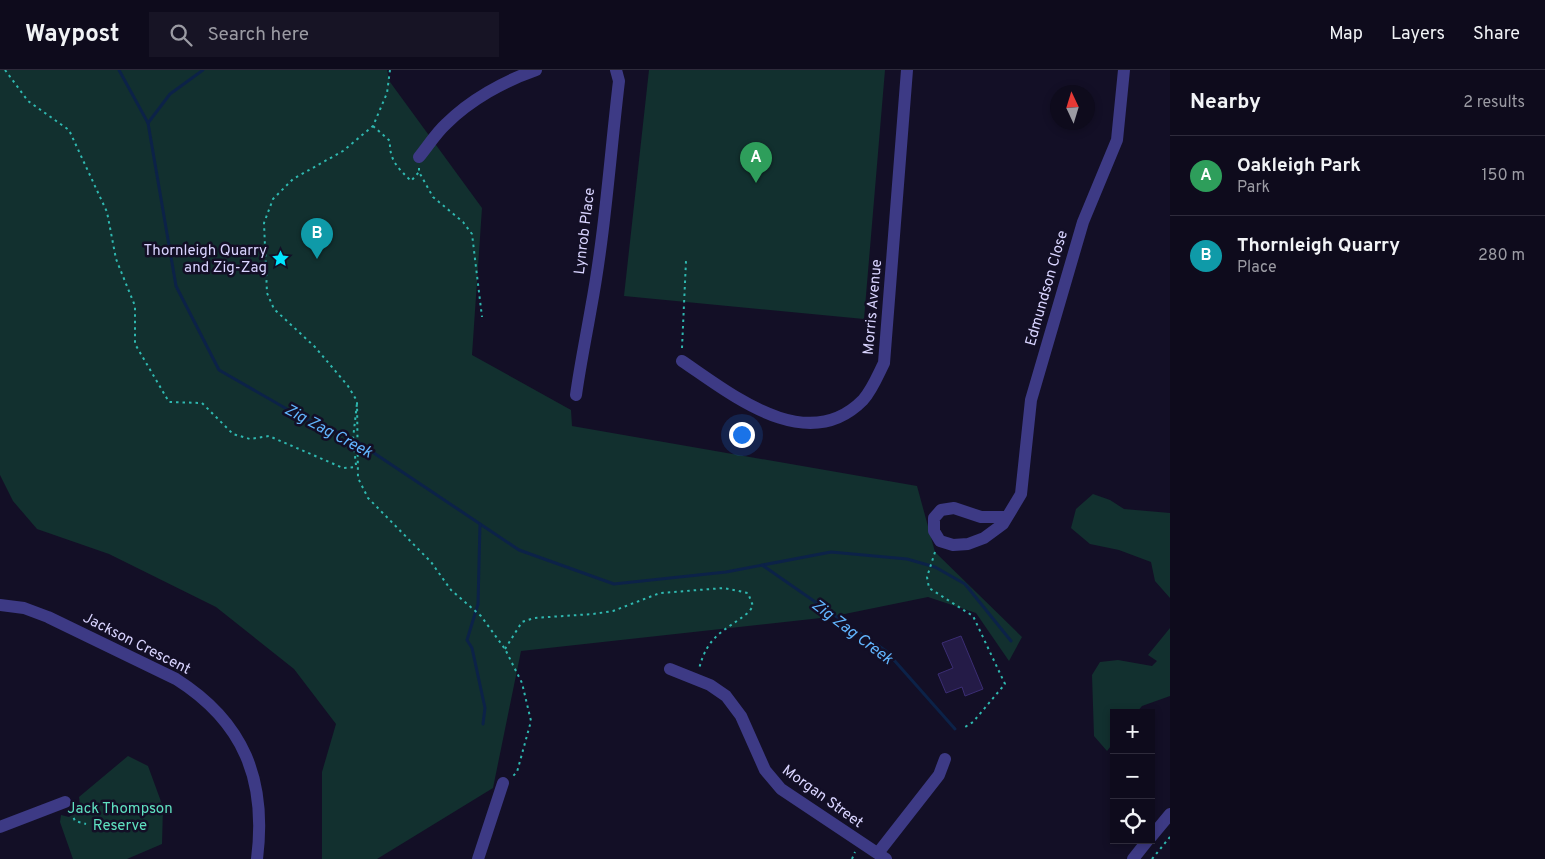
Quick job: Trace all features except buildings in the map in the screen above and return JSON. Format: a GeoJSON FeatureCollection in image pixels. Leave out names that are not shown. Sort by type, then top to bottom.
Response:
{"type":"FeatureCollection","features":[{"type":"Feature","properties":{"kind":"street"},"geometry":{"type":"LineString","coordinates":[[419,157],[446,124],[484,95],[504,83],[536,70]]}},
{"type":"Feature","properties":{"kind":"street","name":"Lynrob Place"},"geometry":{"type":"LineString","coordinates":[[576,395],[591,309],[605,198],[619,80],[616,70]]}},
{"type":"Feature","properties":{"kind":"street","name":"Morris Avenue"},"geometry":{"type":"LineString","coordinates":[[682,361],[746,404],[780,420],[819,422],[841,414],[862,400],[884,363],[907,70]]}},
{"type":"Feature","properties":{"kind":"street","name":"Edmundson Close"},"geometry":{"type":"LineString","coordinates":[[1007,517],[980,517],[954,508],[941,510],[934,518],[934,530],[940,541],[953,544],[968,544],[995,531],[1003,524],[1021,494],[1031,400],[1083,222],[1117,140],[1124,70]]}},
{"type":"Feature","properties":{"kind":"street","name":"Jackson Crescent"},"geometry":{"type":"LineString","coordinates":[[0,605],[24,608],[42,615],[176,679],[198,693],[220,713],[239,740],[253,776],[260,832],[257,859]]}},
{"type":"Feature","properties":{"kind":"street","name":"Morgan Street"},"geometry":{"type":"LineString","coordinates":[[670,669],[710,685],[726,696],[741,716],[770,779],[781,789],[882,856]]}},
{"type":"Feature","properties":{"kind":"street"},"geometry":{"type":"LineString","coordinates":[[882,856],[939,775],[945,759]]}},
{"type":"Feature","properties":{"kind":"street"},"geometry":{"type":"LineString","coordinates":[[478,859],[503,783]]}},
{"type":"Feature","properties":{"kind":"street"},"geometry":{"type":"LineString","coordinates":[[0,827],[65,802]]}},
{"type":"Feature","properties":{"kind":"street"},"geometry":{"type":"LineString","coordinates":[[1155,832],[1170,814]]}},
{"type":"Feature","properties":{"kind":"street"},"geometry":{"type":"LineString","coordinates":[[1133,859],[1145,844]]}},
{"type":"Feature","properties":{"kind":"path"},"geometry":{"type":"LineString","coordinates":[[5,70],[28,100],[69,130],[107,212],[116,259],[135,306],[135,344],[168,402],[202,403],[233,434],[250,439],[270,436],[343,468],[357,467]]}},
{"type":"Feature","properties":{"kind":"path"},"geometry":{"type":"LineString","coordinates":[[390,70],[386,93],[373,126],[343,151],[293,179],[273,200],[264,223],[267,293],[274,309],[315,347],[348,386],[357,401],[359,414],[358,478],[368,498],[431,562],[451,590],[471,610],[481,616],[506,649],[522,683],[531,721],[517,772],[503,783]]}},
{"type":"Feature","properties":{"kind":"path"},"geometry":{"type":"LineString","coordinates":[[373,126],[390,141],[390,153],[399,169],[411,181],[419,172]]}},
{"type":"Feature","properties":{"kind":"path"},"geometry":{"type":"LineString","coordinates":[[419,157],[419,172],[433,197],[463,222],[472,234],[482,316]]}},
{"type":"Feature","properties":{"kind":"path"},"geometry":{"type":"LineString","coordinates":[[682,361],[681,333],[686,261]]}},
{"type":"Feature","properties":{"kind":"path"},"geometry":{"type":"LineString","coordinates":[[357,401],[353,439],[354,460],[357,467]]}},
{"type":"Feature","properties":{"kind":"path"},"geometry":{"type":"LineString","coordinates":[[935,552],[927,577],[929,588],[973,616],[1005,684],[973,722],[965,727]]}},
{"type":"Feature","properties":{"kind":"path"},"geometry":{"type":"LineString","coordinates":[[506,649],[522,622],[534,618],[569,618],[613,610],[660,593],[724,588],[748,593],[753,606],[749,612],[714,637],[702,658]]}},
{"type":"Feature","properties":{"kind":"path"},"geometry":{"type":"LineString","coordinates":[[72,814],[75,821],[86,824]]}},
{"type":"Feature","properties":{"kind":"path"},"geometry":{"type":"LineString","coordinates":[[1152,859],[1170,837]]}},
{"type":"Feature","properties":{"kind":"green space"},"geometry":{"type":"Polygon","coordinates":[[[0,70],[387,70],[390,82],[482,208],[472,355],[571,410],[572,426],[917,486],[935,552],[1022,637],[1009,661],[976,613],[928,597],[830,617],[521,651],[493,788],[377,859],[322,859],[322,772],[336,724],[294,669],[216,607],[109,554],[37,529],[13,501],[0,475],[0,70]]]}},
{"type":"Feature","properties":{"kind":"green space"},"geometry":{"type":"Polygon","coordinates":[[[649,70],[885,70],[864,319],[624,296],[649,70]]]}},
{"type":"Feature","properties":{"kind":"green space"},"geometry":{"type":"Polygon","coordinates":[[[1093,494],[1110,500],[1124,509],[1170,513],[1170,598],[1155,581],[1151,562],[1119,550],[1090,544],[1071,528],[1076,509],[1093,494]]]}},
{"type":"Feature","properties":{"kind":"green space"},"geometry":{"type":"Polygon","coordinates":[[[1170,628],[1170,696],[1142,706],[1139,709],[1110,709],[1110,747],[1107,751],[1094,736],[1092,675],[1100,662],[1118,660],[1152,666],[1157,661],[1148,655],[1170,628]]]}},
{"type":"Feature","properties":{"kind":"green space","name":"Jack Thompson Reserve"},"geometry":{"type":"Polygon","coordinates":[[[128,756],[148,766],[163,807],[162,844],[127,859],[73,859],[60,822],[61,815],[69,817],[74,813],[79,806],[79,797],[128,756]]]}},
{"type":"Feature","properties":{"kind":"waterway","name":"Zig Zag Creek"},"geometry":{"type":"LineString","coordinates":[[119,70],[148,123],[176,286],[219,370],[299,416],[353,439],[519,550],[614,584],[726,572],[831,552],[907,559],[935,567],[965,584],[1011,641]]}},
{"type":"Feature","properties":{"kind":"waterway"},"geometry":{"type":"LineString","coordinates":[[148,123],[170,94],[203,70]]}},
{"type":"Feature","properties":{"kind":"waterway"},"geometry":{"type":"LineString","coordinates":[[480,524],[478,604],[467,640],[472,648],[485,708],[483,724]]}},
{"type":"Feature","properties":{"kind":"waterway","name":"Zig Zag Creek"},"geometry":{"type":"LineString","coordinates":[[762,565],[886,651],[955,729]]}},
{"type":"Feature","properties":{"kind":"place","name":"Oakleigh Park"},"geometry":{"type":"Point","coordinates":[756,183]}},
{"type":"Feature","properties":{"kind":"place","name":"Thornleigh Quarry and Zig-Zag"},"geometry":{"type":"Point","coordinates":[281,259]}},
{"type":"Feature","properties":{"kind":"place","name":"Thornleigh Quarry"},"geometry":{"type":"Point","coordinates":[317,259]}}]}
